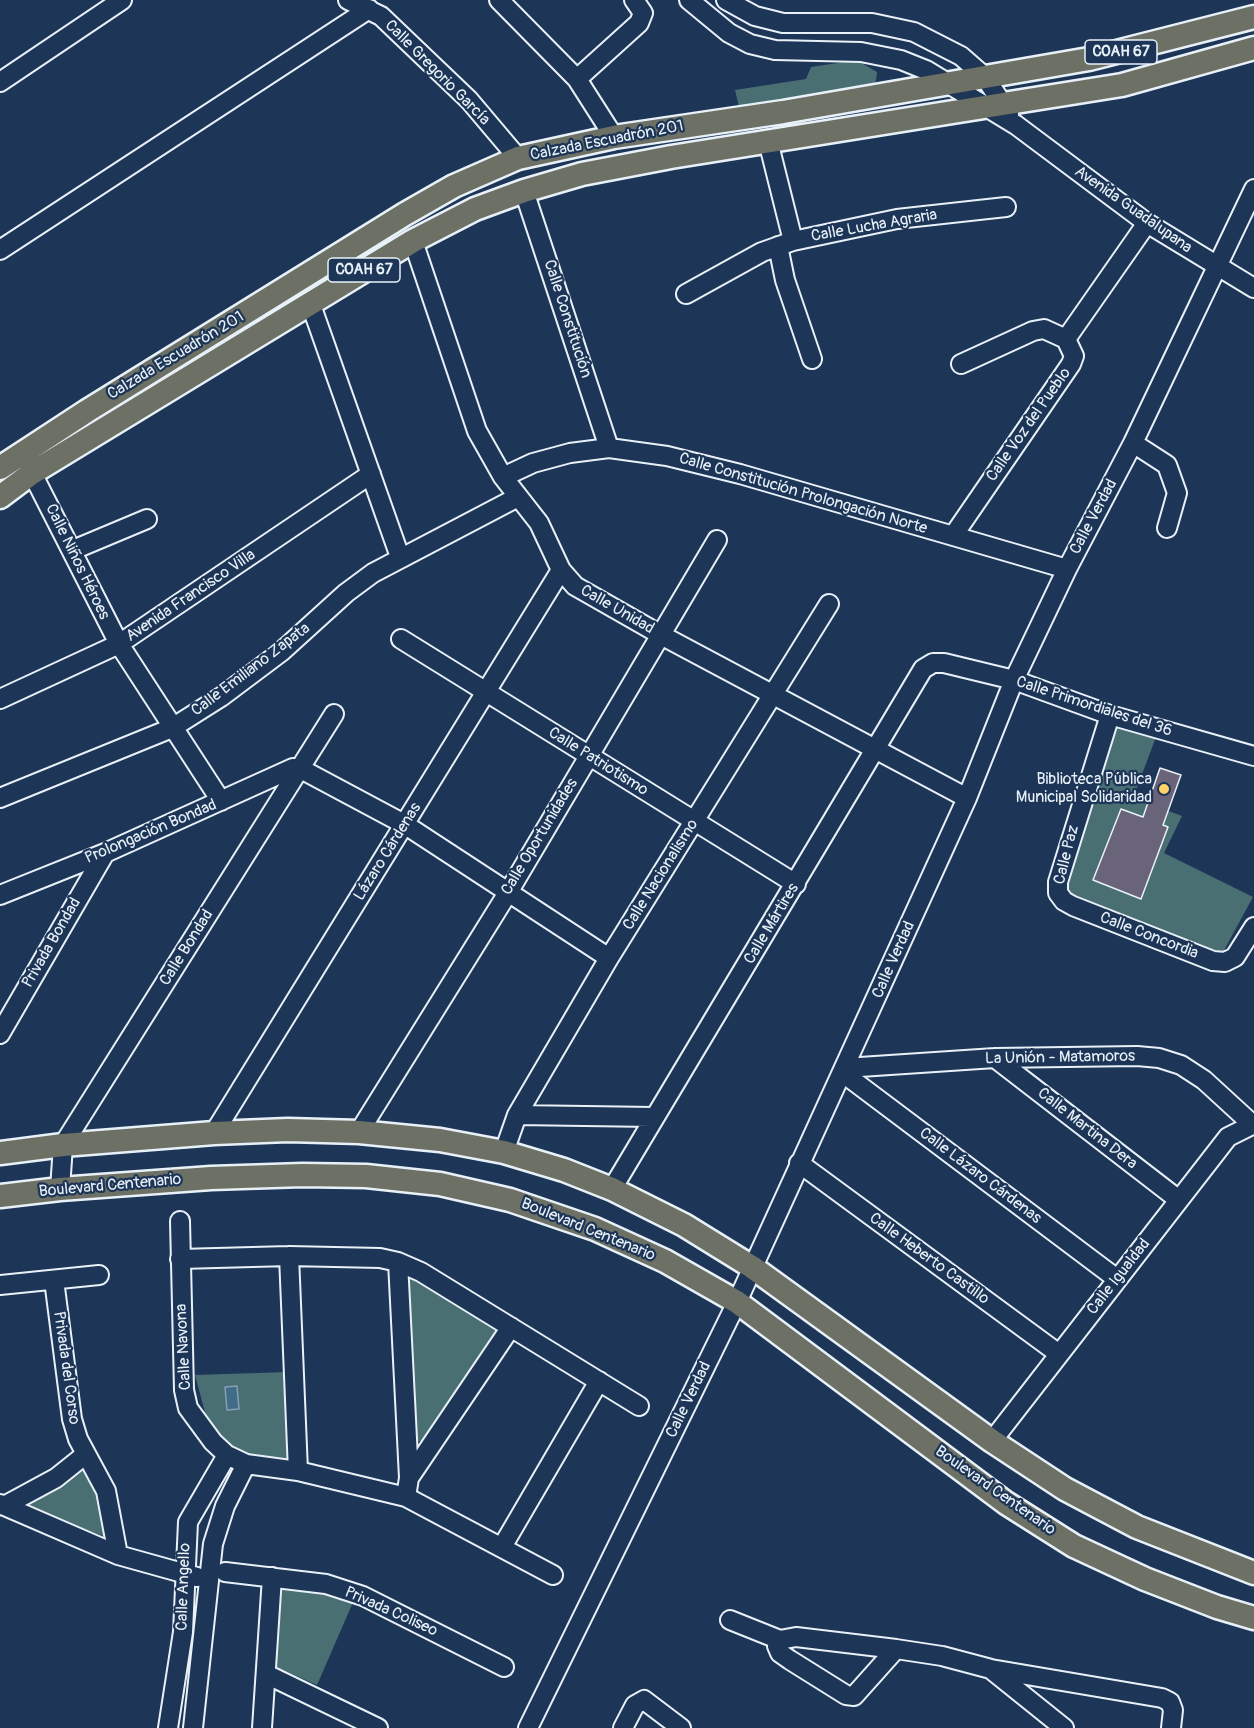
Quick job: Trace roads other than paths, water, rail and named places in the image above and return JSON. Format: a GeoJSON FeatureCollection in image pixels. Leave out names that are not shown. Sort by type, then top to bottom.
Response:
{"type":"FeatureCollection","features":[{"type":"Feature","properties":{"kind":"main road","name":"Calzada Escuadrón 201"},"geometry":{"type":"LineString","coordinates":[[0,468],[87,411],[405,214],[454,186],[518,158],[614,136],[783,112],[1089,59],[1254,17]]}},
{"type":"Feature","properties":{"kind":"main road","name":"Calzada Escuadrón 201"},"geometry":{"type":"LineString","coordinates":[[0,497],[32,473],[413,241],[475,210],[524,190],[582,174],[777,140],[1122,85],[1254,48]]}},
{"type":"Feature","properties":{"kind":"main road"},"geometry":{"type":"LineString","coordinates":[[777,140],[783,112]]}},
{"type":"Feature","properties":{"kind":"main road"},"geometry":{"type":"LineString","coordinates":[[0,1153],[63,1145],[214,1133],[288,1130],[359,1132],[440,1140],[504,1152],[612,1189],[684,1225],[752,1267],[992,1441],[1065,1489],[1137,1527],[1254,1573]]}},
{"type":"Feature","properties":{"kind":"main road","name":"Boulevard Centenario"},"geometry":{"type":"LineString","coordinates":[[0,1196],[60,1189],[212,1178],[303,1175],[366,1176],[440,1184],[510,1200],[595,1230],[665,1261],[737,1302],[1006,1503],[1074,1546],[1145,1579],[1217,1607],[1254,1618]]}},
{"type":"Feature","properties":{"kind":"street"},"geometry":{"type":"LineString","coordinates":[[0,82],[122,0]]}},
{"type":"Feature","properties":{"kind":"street","name":"Calle Gregorio García"},"geometry":{"type":"LineString","coordinates":[[348,0],[381,16],[469,100],[518,158]]}},
{"type":"Feature","properties":{"kind":"street"},"geometry":{"type":"LineString","coordinates":[[499,0],[577,79],[614,136]]}},
{"type":"Feature","properties":{"kind":"street"},"geometry":{"type":"LineString","coordinates":[[689,0],[729,33],[750,44],[775,50],[861,52],[901,60],[995,105]]}},
{"type":"Feature","properties":{"kind":"street"},"geometry":{"type":"LineString","coordinates":[[726,0],[755,16],[783,23],[872,23],[914,32],[961,56],[985,77],[995,105]]}},
{"type":"Feature","properties":{"kind":"street"},"geometry":{"type":"LineString","coordinates":[[577,79],[639,23],[639,7]]}},
{"type":"Feature","properties":{"kind":"street"},"geometry":{"type":"LineString","coordinates":[[0,250],[369,9]]}},
{"type":"Feature","properties":{"kind":"street"},"geometry":{"type":"LineString","coordinates":[[775,50],[783,23]]}},
{"type":"Feature","properties":{"kind":"street"},"geometry":{"type":"LineString","coordinates":[[901,60],[914,32]]}},
{"type":"Feature","properties":{"kind":"street","name":"Avenida Guadalupana"},"geometry":{"type":"LineString","coordinates":[[995,105],[1016,125],[1147,223],[1254,288]]}},
{"type":"Feature","properties":{"kind":"street"},"geometry":{"type":"LineString","coordinates":[[777,140],[786,244],[785,280],[812,359]]}},
{"type":"Feature","properties":{"kind":"street","name":"Calle Verdad"},"geometry":{"type":"LineString","coordinates":[[528,1728],[737,1302],[967,798],[1014,680],[1067,569],[1133,443],[1254,189]]}},
{"type":"Feature","properties":{"kind":"street","name":"Calle Constitución"},"geometry":{"type":"LineString","coordinates":[[524,190],[609,448]]}},
{"type":"Feature","properties":{"kind":"street","name":"Calle Lucha Agraria"},"geometry":{"type":"LineString","coordinates":[[686,294],[786,244],[897,219],[1006,207]]}},
{"type":"Feature","properties":{"kind":"street"},"geometry":{"type":"LineString","coordinates":[[961,364],[1033,331],[1044,329],[1066,339],[1147,223]]}},
{"type":"Feature","properties":{"kind":"street","name":"Calle Unidad"},"geometry":{"type":"LineString","coordinates":[[413,241],[477,431],[503,477],[539,523],[561,570],[575,586],[661,636],[967,798]]}},
{"type":"Feature","properties":{"kind":"street"},"geometry":{"type":"LineString","coordinates":[[310,302],[400,557]]}},
{"type":"Feature","properties":{"kind":"street","name":"Calle Voz del Pueblo"},"geometry":{"type":"LineString","coordinates":[[953,536],[1071,364],[1074,356],[1066,339]]}},
{"type":"Feature","properties":{"kind":"street"},"geometry":{"type":"LineString","coordinates":[[1133,443],[1167,465],[1176,493],[1167,528]]}},
{"type":"Feature","properties":{"kind":"street","name":"Calle Constitución Prolongación Norte"},"geometry":{"type":"LineString","coordinates":[[503,477],[533,463],[561,455],[609,448],[668,456],[740,474],[1067,569]]}},
{"type":"Feature","properties":{"kind":"street","name":"Calle Niños Héroes"},"geometry":{"type":"LineString","coordinates":[[32,473],[119,644],[221,801]]}},
{"type":"Feature","properties":{"kind":"street","name":"Avenida Francisco Villa"},"geometry":{"type":"LineString","coordinates":[[0,699],[119,644],[371,474]]}},
{"type":"Feature","properties":{"kind":"street","name":"Calle Emiliano Zapata"},"geometry":{"type":"LineString","coordinates":[[0,798],[172,728],[221,697],[273,659],[346,594],[400,557],[518,497]]}},
{"type":"Feature","properties":{"kind":"street"},"geometry":{"type":"LineString","coordinates":[[73,550],[147,519]]}},
{"type":"Feature","properties":{"kind":"street","name":"Calle Oportunidades"},"geometry":{"type":"LineString","coordinates":[[359,1132],[509,891],[717,540]]}},
{"type":"Feature","properties":{"kind":"street","name":"Lázaro Cárdenas"},"geometry":{"type":"LineString","coordinates":[[214,1133],[561,570]]}},
{"type":"Feature","properties":{"kind":"street","name":"Calle Nacionalismo"},"geometry":{"type":"LineString","coordinates":[[504,1152],[517,1115],[609,958],[829,604]]}},
{"type":"Feature","properties":{"kind":"street","name":"Calle Patriotismo"},"geometry":{"type":"LineString","coordinates":[[401,639],[796,884]]}},
{"type":"Feature","properties":{"kind":"street","name":"Calle Primordiales del 36"},"geometry":{"type":"LineString","coordinates":[[933,663],[944,663],[1014,680],[1110,715],[1254,756]]}},
{"type":"Feature","properties":{"kind":"street","name":"Calle Mártires"},"geometry":{"type":"LineString","coordinates":[[612,1189],[923,669],[933,663]]}},
{"type":"Feature","properties":{"kind":"street","name":"Calle Bondad"},"geometry":{"type":"LineString","coordinates":[[60,1189],[63,1145],[334,714]]}},
{"type":"Feature","properties":{"kind":"street","name":"Calle Paz"},"geometry":{"type":"LineString","coordinates":[[1058,893],[1058,882],[1110,715]]}},
{"type":"Feature","properties":{"kind":"street","name":"Prolongación Bondad"},"geometry":{"type":"LineString","coordinates":[[0,895],[221,801],[286,769],[301,769]]}},
{"type":"Feature","properties":{"kind":"street"},"geometry":{"type":"LineString","coordinates":[[301,769],[404,824],[609,958]]}},
{"type":"Feature","properties":{"kind":"street","name":"Privada Bondad"},"geometry":{"type":"LineString","coordinates":[[0,1034],[105,852]]}},
{"type":"Feature","properties":{"kind":"street","name":"Calle Concordia"},"geometry":{"type":"LineString","coordinates":[[1058,893],[1073,906],[1213,961],[1225,962],[1242,950],[1254,927]]}},
{"type":"Feature","properties":{"kind":"street","name":"La Unión - Matamoros"},"geometry":{"type":"LineString","coordinates":[[844,1071],[995,1058],[1159,1058],[1181,1065],[1204,1080],[1253,1124]]}},
{"type":"Feature","properties":{"kind":"street","name":"Calle Martina Dera"},"geometry":{"type":"LineString","coordinates":[[995,1058],[1179,1200]]}},
{"type":"Feature","properties":{"kind":"street","name":"Calle Lázaro Cárdenas"},"geometry":{"type":"LineString","coordinates":[[844,1071],[1117,1279]]}},
{"type":"Feature","properties":{"kind":"street"},"geometry":{"type":"LineString","coordinates":[[517,1115],[653,1117]]}},
{"type":"Feature","properties":{"kind":"street","name":"Calle Igualdad"},"geometry":{"type":"LineString","coordinates":[[992,1441],[1228,1137],[1253,1124]]}},
{"type":"Feature","properties":{"kind":"street","name":"Calle Heberto Castillo"},"geometry":{"type":"LineString","coordinates":[[799,1163],[1059,1354]]}},
{"type":"Feature","properties":{"kind":"street","name":"Calle Navona"},"geometry":{"type":"LineString","coordinates":[[180,1221],[186,1399],[188,1408],[203,1430],[227,1455],[246,1464],[298,1471],[406,1497],[553,1575]]}},
{"type":"Feature","properties":{"kind":"street"},"geometry":{"type":"LineString","coordinates":[[180,1259],[290,1256],[380,1258],[398,1262],[421,1272],[639,1406]]}},
{"type":"Feature","properties":{"kind":"street"},"geometry":{"type":"LineString","coordinates":[[290,1256],[298,1471]]}},
{"type":"Feature","properties":{"kind":"street"},"geometry":{"type":"LineString","coordinates":[[398,1262],[409,1478],[406,1497]]}},
{"type":"Feature","properties":{"kind":"street"},"geometry":{"type":"LineString","coordinates":[[0,1286],[99,1275]]}},
{"type":"Feature","properties":{"kind":"street","name":"Privada del Corso"},"geometry":{"type":"LineString","coordinates":[[54,1280],[72,1419],[86,1454],[106,1491],[118,1555]]}},
{"type":"Feature","properties":{"kind":"street"},"geometry":{"type":"LineString","coordinates":[[409,1478],[511,1327]]}},
{"type":"Feature","properties":{"kind":"street"},"geometry":{"type":"LineString","coordinates":[[502,1547],[599,1381]]}},
{"type":"Feature","properties":{"kind":"street"},"geometry":{"type":"LineString","coordinates":[[2,1505],[56,1478],[86,1454]]}},
{"type":"Feature","properties":{"kind":"street","name":"Calle Angello"},"geometry":{"type":"LineString","coordinates":[[168,1728],[183,1632],[188,1522],[227,1455]]}},
{"type":"Feature","properties":{"kind":"street","name":"Calle Angello"},"geometry":{"type":"LineString","coordinates":[[193,1728],[208,1580],[218,1526],[246,1464]]}},
{"type":"Feature","properties":{"kind":"street"},"geometry":{"type":"LineString","coordinates":[[2,1505],[118,1555],[208,1580]]}},
{"type":"Feature","properties":{"kind":"street","name":"Privada Coliseo"},"geometry":{"type":"LineString","coordinates":[[225,1572],[326,1584],[363,1596],[504,1667]]}},
{"type":"Feature","properties":{"kind":"street"},"geometry":{"type":"LineString","coordinates":[[262,1728],[272,1577]]}},
{"type":"Feature","properties":{"kind":"street"},"geometry":{"type":"LineString","coordinates":[[730,1620],[780,1640],[796,1637],[896,1648],[942,1656],[991,1669],[1162,1698],[1170,1702],[1173,1710],[1171,1728]]}},
{"type":"Feature","properties":{"kind":"street"},"geometry":{"type":"LineString","coordinates":[[780,1640],[777,1646],[780,1653],[846,1695],[854,1696],[896,1648]]}},
{"type":"Feature","properties":{"kind":"street"},"geometry":{"type":"LineString","coordinates":[[991,1669],[1064,1728]]}},
{"type":"Feature","properties":{"kind":"street"},"geometry":{"type":"LineString","coordinates":[[266,1674],[378,1728]]}},
{"type":"Feature","properties":{"kind":"street"},"geometry":{"type":"LineString","coordinates":[[623,1728],[635,1705],[644,1700],[681,1728]]}},
{"type":"Feature","properties":{"kind":"water"},"geometry":{"type":"Polygon","coordinates":[[[237,1386],[239,1409],[227,1410],[225,1387],[237,1386]]]}},
{"type":"Feature","properties":{"kind":"place","name":"Biblioteca Pública Municipal Solidaridad"},"geometry":{"type":"Point","coordinates":[1164,789]}}]}
